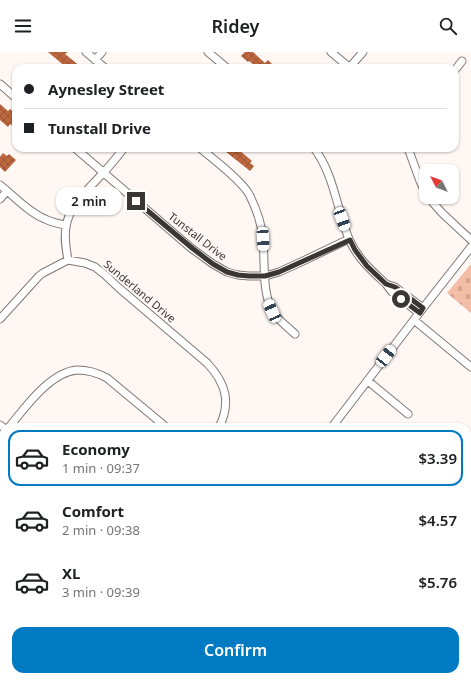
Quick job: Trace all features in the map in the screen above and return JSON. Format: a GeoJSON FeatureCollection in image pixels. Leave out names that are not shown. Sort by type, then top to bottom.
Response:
{"type":"FeatureCollection","features":[{"type":"Feature","properties":{"kind":"street"},"geometry":{"type":"LineString","coordinates":[[86,52],[100,64]]}},
{"type":"Feature","properties":{"kind":"street"},"geometry":{"type":"LineString","coordinates":[[95,60],[102,52]]}},
{"type":"Feature","properties":{"kind":"street"},"geometry":{"type":"LineString","coordinates":[[208,52],[222,64]]}},
{"type":"Feature","properties":{"kind":"street"},"geometry":{"type":"LineString","coordinates":[[331,52],[345,64]]}},
{"type":"Feature","properties":{"kind":"street"},"geometry":{"type":"LineString","coordinates":[[353,64],[363,52]]}},
{"type":"Feature","properties":{"kind":"street"},"geometry":{"type":"LineString","coordinates":[[459,65],[462,61]]}},
{"type":"Feature","properties":{"kind":"street"},"geometry":{"type":"LineString","coordinates":[[0,84],[12,94]]}},
{"type":"Feature","properties":{"kind":"street","name":"Tunstall Drive"},"geometry":{"type":"LineString","coordinates":[[80,152],[192,248],[217,267],[227,272],[238,275],[265,276],[296,265],[350,240]]}},
{"type":"Feature","properties":{"kind":"street"},"geometry":{"type":"LineString","coordinates":[[0,319],[39,276],[68,260],[65,234],[69,216],[76,202],[104,173],[121,152]]}},
{"type":"Feature","properties":{"kind":"street"},"geometry":{"type":"LineString","coordinates":[[205,152],[237,180],[249,194],[255,208],[263,239],[268,303],[272,311],[281,322],[295,334]]}},
{"type":"Feature","properties":{"kind":"street"},"geometry":{"type":"LineString","coordinates":[[317,152],[327,173],[350,240],[355,250],[367,266],[386,284],[392,292],[421,310]]}},
{"type":"Feature","properties":{"kind":"street"},"geometry":{"type":"LineString","coordinates":[[409,152],[419,178]]}},
{"type":"Feature","properties":{"kind":"street"},"geometry":{"type":"LineString","coordinates":[[0,185],[29,210],[40,217],[66,226]]}},
{"type":"Feature","properties":{"kind":"street"},"geometry":{"type":"LineString","coordinates":[[0,199],[7,191]]}},
{"type":"Feature","properties":{"kind":"street"},"geometry":{"type":"LineString","coordinates":[[434,204],[471,240]]}},
{"type":"Feature","properties":{"kind":"street"},"geometry":{"type":"LineString","coordinates":[[335,423],[421,310],[471,248]]}},
{"type":"Feature","properties":{"kind":"street","name":"Sunderland Drive"},"geometry":{"type":"LineString","coordinates":[[68,260],[89,264],[95,267],[214,370],[224,388],[226,401],[224,416],[221,423]]}},
{"type":"Feature","properties":{"kind":"street"},"geometry":{"type":"LineString","coordinates":[[414,320],[471,367]]}},
{"type":"Feature","properties":{"kind":"street"},"geometry":{"type":"LineString","coordinates":[[12,423],[40,391],[50,382],[64,373],[76,370],[87,371],[107,378],[161,423]]}},
{"type":"Feature","properties":{"kind":"street"},"geometry":{"type":"LineString","coordinates":[[368,380],[408,414]]}},
{"type":"Feature","properties":{"kind":"green space"},"geometry":{"type":"Polygon","coordinates":[[[471,264],[471,313],[447,293],[471,264]]]}},
{"type":"Feature","properties":{"kind":"building"},"geometry":{"type":"Polygon","coordinates":[[[48,52],[68,52],[65,54],[77,64],[62,64],[48,52]]]}},
{"type":"Feature","properties":{"kind":"building"},"geometry":{"type":"Polygon","coordinates":[[[245,52],[253,52],[265,63],[268,60],[272,64],[253,64],[241,56],[245,52]]]}},
{"type":"Feature","properties":{"kind":"building"},"geometry":{"type":"Polygon","coordinates":[[[0,104],[8,111],[10,109],[12,111],[12,126],[10,124],[8,127],[0,120],[0,104]]]}},
{"type":"Feature","properties":{"kind":"building"},"geometry":{"type":"Polygon","coordinates":[[[226,152],[241,152],[252,161],[250,163],[254,166],[250,171],[226,152]]]}},
{"type":"Feature","properties":{"kind":"building"},"geometry":{"type":"Polygon","coordinates":[[[3,153],[7,156],[9,154],[16,160],[5,172],[0,167],[0,157],[3,153]]]}},
{"type":"Feature","properties":{"kind":"route"},"geometry":{"type":"LineString","coordinates":[[136,201],[213,264],[220,269],[238,275],[265,276],[279,272],[350,240],[360,258],[386,284],[395,287],[423,308],[420,313],[401,299]]}}]}
